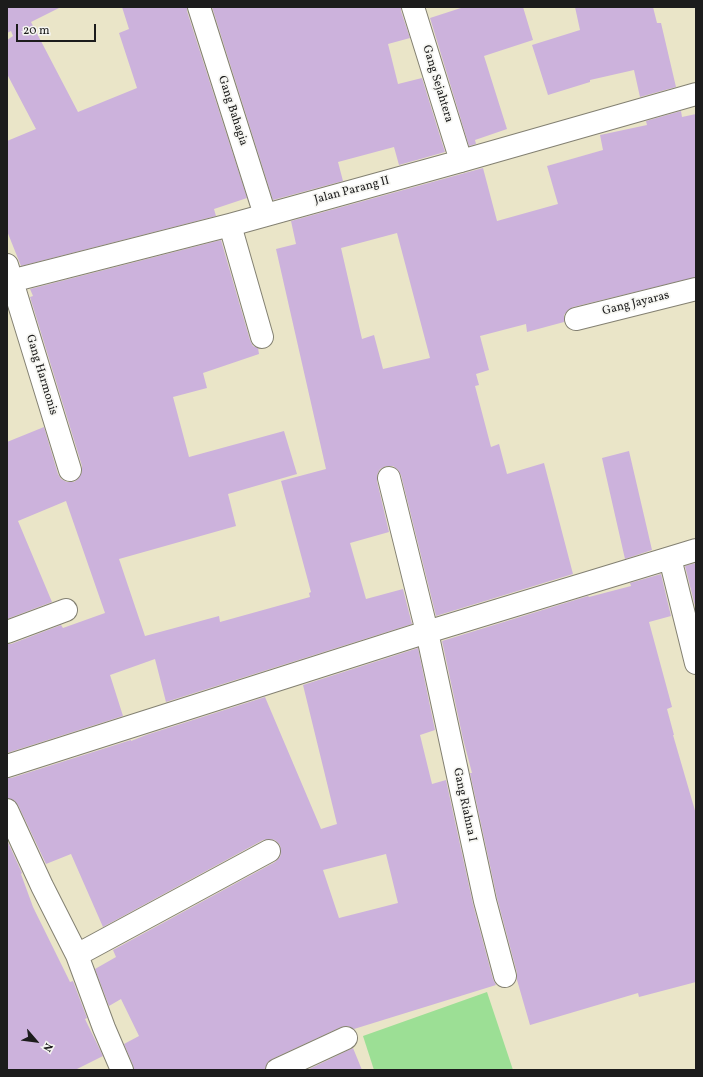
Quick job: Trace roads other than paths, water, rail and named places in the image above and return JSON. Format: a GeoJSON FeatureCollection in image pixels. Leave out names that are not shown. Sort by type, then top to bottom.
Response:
{"type":"FeatureCollection","features":[{"type":"Feature","properties":{"kind":"street","name":"Gang Bahagia"},"geometry":{"type":"LineString","coordinates":[[199,7],[265,214]]}},
{"type":"Feature","properties":{"kind":"street","name":"Gang Sejahtera"},"geometry":{"type":"LineString","coordinates":[[413,7],[461,161]]}},
{"type":"Feature","properties":{"kind":"street","name":"Jalan Parang II"},"geometry":{"type":"LineString","coordinates":[[9,276],[230,225],[696,94]]}},
{"type":"Feature","properties":{"kind":"street"},"geometry":{"type":"LineString","coordinates":[[230,225],[262,337]]}},
{"type":"Feature","properties":{"kind":"street","name":"Gang Harmonis"},"geometry":{"type":"LineString","coordinates":[[9,276],[70,470]]}},
{"type":"Feature","properties":{"kind":"street","name":"Gang Jayaras"},"geometry":{"type":"LineString","coordinates":[[576,319],[696,289]]}},
{"type":"Feature","properties":{"kind":"street","name":"Gang Riahna I"},"geometry":{"type":"LineString","coordinates":[[389,478],[427,632],[485,901],[505,976]]}},
{"type":"Feature","properties":{"kind":"street"},"geometry":{"type":"LineString","coordinates":[[7,766],[427,632],[696,550]]}},
{"type":"Feature","properties":{"kind":"street"},"geometry":{"type":"LineString","coordinates":[[670,558],[696,663]]}},
{"type":"Feature","properties":{"kind":"street"},"geometry":{"type":"LineString","coordinates":[[7,632],[66,610]]}},
{"type":"Feature","properties":{"kind":"street"},"geometry":{"type":"LineString","coordinates":[[7,810],[42,886],[77,955],[104,1028],[122,1070]]}},
{"type":"Feature","properties":{"kind":"street"},"geometry":{"type":"LineString","coordinates":[[77,955],[269,850]]}},
{"type":"Feature","properties":{"kind":"street"},"geometry":{"type":"LineString","coordinates":[[277,1070],[346,1038]]}}]}
